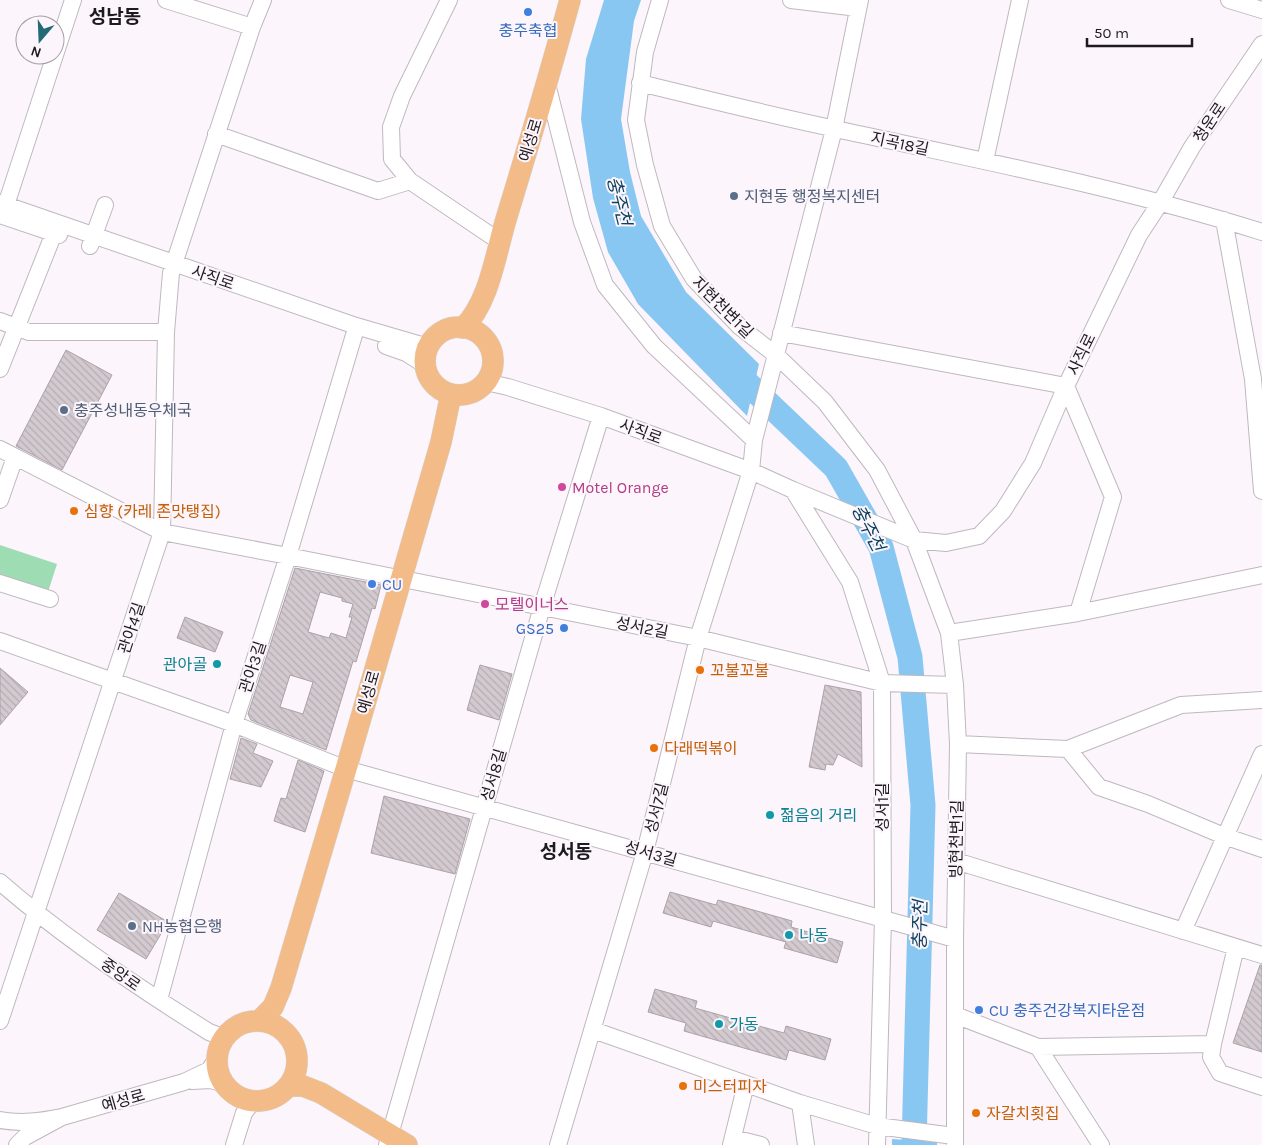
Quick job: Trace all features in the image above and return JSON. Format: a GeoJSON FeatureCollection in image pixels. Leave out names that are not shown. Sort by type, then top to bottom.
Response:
{"type":"FeatureCollection","features":[{"type":"Feature","properties":{"kind":"main road","name":"예성로"},"geometry":{"type":"LineString","coordinates":[[490,279],[499,241],[547,84],[570,0]]}},
{"type":"Feature","properties":{"kind":"main road"},"geometry":{"type":"LineString","coordinates":[[463,328],[475,315],[490,279]]}},
{"type":"Feature","properties":{"kind":"main road"},"geometry":{"type":"LineString","coordinates":[[485,340],[485,321],[490,279]]}},
{"type":"Feature","properties":{"kind":"main road"},"geometry":{"type":"LineString","coordinates":[[454,328],[463,328],[471,330],[485,340],[490,347],[493,365],[486,382],[479,389],[461,395],[442,391],[434,384],[428,375],[427,356],[439,334],[454,328]]}},
{"type":"Feature","properties":{"kind":"main road","name":"예성로"},"geometry":{"type":"LineString","coordinates":[[260,1020],[273,1007],[281,988],[441,442],[452,394]]}},
{"type":"Feature","properties":{"kind":"main road","name":"예성로"},"geometry":{"type":"LineString","coordinates":[[281,988],[277,1014],[281,1028]]}},
{"type":"Feature","properties":{"kind":"main road"},"geometry":{"type":"LineString","coordinates":[[298,1062],[295,1075],[288,1086],[272,1098],[246,1104],[230,1091],[218,1073],[218,1043],[232,1029],[241,1024],[260,1020],[271,1023],[281,1028],[294,1043],[298,1062],[307,1078],[321,1093]]}},
{"type":"Feature","properties":{"kind":"main road"},"geometry":{"type":"LineString","coordinates":[[288,1086],[303,1086],[321,1093],[395,1142]]}},
{"type":"Feature","properties":{"kind":"street"},"geometry":{"type":"LineString","coordinates":[[65,24],[73,0]]}},
{"type":"Feature","properties":{"kind":"street"},"geometry":{"type":"LineString","coordinates":[[166,0],[252,27]]}},
{"type":"Feature","properties":{"kind":"street","name":"관아4길"},"geometry":{"type":"LineString","coordinates":[[35,913],[162,532],[166,332],[172,268],[252,27],[263,0]]}},
{"type":"Feature","properties":{"kind":"street"},"geometry":{"type":"LineString","coordinates":[[449,0],[402,96],[391,127],[392,159],[410,181],[499,241]]}},
{"type":"Feature","properties":{"kind":"street","name":"지현천변1길"},"geometry":{"type":"LineString","coordinates":[[660,0],[645,52],[636,120],[645,165],[662,226],[694,280],[740,327],[776,355],[825,402],[877,470],[914,540]]}},
{"type":"Feature","properties":{"kind":"street"},"geometry":{"type":"LineString","coordinates":[[792,0],[859,4]]}},
{"type":"Feature","properties":{"kind":"street"},"geometry":{"type":"LineString","coordinates":[[984,161],[1020,0]]}},
{"type":"Feature","properties":{"kind":"street"},"geometry":{"type":"LineString","coordinates":[[1228,0],[1262,10]]}},
{"type":"Feature","properties":{"kind":"street","name":"성서7길"},"geometry":{"type":"LineString","coordinates":[[558,1145],[645,852],[698,638],[751,471],[754,440],[834,128],[859,4]]}},
{"type":"Feature","properties":{"kind":"street","name":"청운로"},"geometry":{"type":"LineString","coordinates":[[1160,203],[1192,147],[1262,44]]}},
{"type":"Feature","properties":{"kind":"street"},"geometry":{"type":"LineString","coordinates":[[2,208],[52,65]]}},
{"type":"Feature","properties":{"kind":"street"},"geometry":{"type":"LineString","coordinates":[[547,84],[582,222],[605,285],[654,346],[754,440]]}},
{"type":"Feature","properties":{"kind":"street","name":"지곡18길"},"geometry":{"type":"LineString","coordinates":[[640,84],[984,161],[1160,203]]}},
{"type":"Feature","properties":{"kind":"street"},"geometry":{"type":"LineString","coordinates":[[216,134],[378,191],[410,181]]}},
{"type":"Feature","properties":{"kind":"street"},"geometry":{"type":"LineString","coordinates":[[1160,203],[1262,232]]}},
{"type":"Feature","properties":{"kind":"street","name":"사직로"},"geometry":{"type":"LineString","coordinates":[[486,382],[601,416],[751,471],[914,540],[946,543],[979,536],[1003,511],[1033,463],[1066,386],[1139,235],[1160,203]]}},
{"type":"Feature","properties":{"kind":"street"},"geometry":{"type":"LineString","coordinates":[[92,241],[104,206]]}},
{"type":"Feature","properties":{"kind":"street","name":"사직로"},"geometry":{"type":"LineString","coordinates":[[2,208],[54,234],[92,241]]}},
{"type":"Feature","properties":{"kind":"street","name":"사직로"},"geometry":{"type":"LineString","coordinates":[[2,208],[172,268],[356,326],[427,356]]}},
{"type":"Feature","properties":{"kind":"street"},"geometry":{"type":"LineString","coordinates":[[1224,220],[1259,384],[1262,491]]}},
{"type":"Feature","properties":{"kind":"street"},"geometry":{"type":"LineString","coordinates":[[0,369],[54,234]]}},
{"type":"Feature","properties":{"kind":"street","name":"사직로"},"geometry":{"type":"LineString","coordinates":[[172,268],[406,353],[427,356]]}},
{"type":"Feature","properties":{"kind":"street"},"geometry":{"type":"LineString","coordinates":[[0,321],[29,332],[166,332]]}},
{"type":"Feature","properties":{"kind":"street"},"geometry":{"type":"LineString","coordinates":[[781,333],[1066,386],[1113,497],[1078,613]]}},
{"type":"Feature","properties":{"kind":"street","name":"관아3길"},"geometry":{"type":"LineString","coordinates":[[158,1000],[234,724],[288,556],[354,335]]}},
{"type":"Feature","properties":{"kind":"street","name":"성서8길"},"geometry":{"type":"LineString","coordinates":[[395,1142],[484,806],[542,607],[601,416]]}},
{"type":"Feature","properties":{"kind":"street","name":"성서2길"},"geometry":{"type":"LineString","coordinates":[[0,450],[162,532],[698,638],[882,683],[955,684]]}},
{"type":"Feature","properties":{"kind":"street"},"geometry":{"type":"LineString","coordinates":[[0,500],[15,456]]}},
{"type":"Feature","properties":{"kind":"street","name":"성서1길"},"geometry":{"type":"LineString","coordinates":[[793,490],[850,582],[882,683],[883,918],[876,1126],[877,1145]]}},
{"type":"Feature","properties":{"kind":"street","name":"빙현천변1길"},"geometry":{"type":"LineString","coordinates":[[914,540],[949,633],[955,684],[958,744],[955,939],[955,1140]]}},
{"type":"Feature","properties":{"kind":"street"},"geometry":{"type":"LineString","coordinates":[[949,633],[1078,613],[1262,575]]}},
{"type":"Feature","properties":{"kind":"street"},"geometry":{"type":"LineString","coordinates":[[0,583],[50,599]]}},
{"type":"Feature","properties":{"kind":"street","name":"성서3길"},"geometry":{"type":"LineString","coordinates":[[0,640],[234,724],[346,769],[955,939]]}},
{"type":"Feature","properties":{"kind":"street"},"geometry":{"type":"LineString","coordinates":[[958,744],[1068,749],[1181,705],[1262,700]]}},
{"type":"Feature","properties":{"kind":"street"},"geometry":{"type":"LineString","coordinates":[[1068,749],[1099,787],[1148,804],[1224,836],[1262,849]]}},
{"type":"Feature","properties":{"kind":"street"},"geometry":{"type":"LineString","coordinates":[[1183,930],[1262,754]]}},
{"type":"Feature","properties":{"kind":"street"},"geometry":{"type":"LineString","coordinates":[[956,861],[1262,955]]}},
{"type":"Feature","properties":{"kind":"street","name":"중앙로"},"geometry":{"type":"LineString","coordinates":[[0,882],[35,913],[218,1043]]}},
{"type":"Feature","properties":{"kind":"street"},"geometry":{"type":"LineString","coordinates":[[0,1021],[35,913]]}},
{"type":"Feature","properties":{"kind":"street"},"geometry":{"type":"LineString","coordinates":[[1236,947],[1211,1057],[1220,1072],[1262,1087]]}},
{"type":"Feature","properties":{"kind":"street"},"geometry":{"type":"LineString","coordinates":[[955,1015],[1038,1047],[1213,1044]]}},
{"type":"Feature","properties":{"kind":"street"},"geometry":{"type":"LineString","coordinates":[[593,1030],[800,1103],[876,1126],[955,1140]]}},
{"type":"Feature","properties":{"kind":"street","name":"예성로"},"geometry":{"type":"LineString","coordinates":[[0,1120],[38,1122],[62,1117],[184,1082],[205,1073],[212,1067],[218,1043]]}},
{"type":"Feature","properties":{"kind":"street"},"geometry":{"type":"LineString","coordinates":[[1038,1047],[1101,1145]]}},
{"type":"Feature","properties":{"kind":"street","name":"예성로"},"geometry":{"type":"LineString","coordinates":[[184,1082],[206,1080],[224,1084]]}},
{"type":"Feature","properties":{"kind":"street"},"geometry":{"type":"LineString","coordinates":[[746,1084],[732,1141],[761,1145]]}},
{"type":"Feature","properties":{"kind":"street"},"geometry":{"type":"LineString","coordinates":[[800,1103],[806,1145]]}},
{"type":"Feature","properties":{"kind":"street"},"geometry":{"type":"LineString","coordinates":[[234,1145],[246,1104]]}},
{"type":"Feature","properties":{"kind":"street","name":"예성로"},"geometry":{"type":"LineString","coordinates":[[23,1143],[62,1117]]}},
{"type":"Feature","properties":{"kind":"street"},"geometry":{"type":"LineString","coordinates":[[0,1124],[8,1134],[23,1143]]}},
{"type":"Feature","properties":{"kind":"green space"},"geometry":{"type":"Polygon","coordinates":[[[0,545],[57,564],[47,595],[0,579],[0,545]]]}},
{"type":"Feature","properties":{"kind":"water"},"geometry":{"type":"Polygon","coordinates":[[[604,0],[641,0],[634,21],[621,119],[630,172],[641,216],[686,292],[759,364],[747,416],[638,304],[608,252],[593,198],[581,119],[586,59],[604,0]]]}},
{"type":"Feature","properties":{"kind":"water"},"geometry":{"type":"Polygon","coordinates":[[[892,1139],[937,1142],[937,1145],[892,1145],[892,1139]]]}},
{"type":"Feature","properties":{"kind":"building","name":"충주성내동우체국"},"geometry":{"type":"Polygon","coordinates":[[[66,350],[112,375],[62,470],[16,446],[66,350]]]}},
{"type":"Feature","properties":{"kind":"building"},"geometry":{"type":"Polygon","coordinates":[[[295,568],[381,585],[375,609],[372,608],[356,662],[353,661],[326,750],[251,720],[248,714],[295,568]],[[320,592],[308,632],[329,638],[331,633],[346,638],[352,617],[349,617],[353,604],[342,601],[342,598],[320,592]],[[290,675],[280,707],[303,714],[313,682],[290,675]]]}},
{"type":"Feature","properties":{"kind":"building"},"geometry":{"type":"Polygon","coordinates":[[[185,617],[223,632],[215,652],[177,638],[185,617]]]}},
{"type":"Feature","properties":{"kind":"building"},"geometry":{"type":"Polygon","coordinates":[[[480,665],[512,674],[499,720],[467,710],[480,665]]]}},
{"type":"Feature","properties":{"kind":"building"},"geometry":{"type":"Polygon","coordinates":[[[0,668],[28,692],[0,725],[0,668]]]}},
{"type":"Feature","properties":{"kind":"building"},"geometry":{"type":"Polygon","coordinates":[[[825,685],[861,692],[862,767],[838,754],[833,765],[826,764],[825,770],[809,767],[825,685]]]}},
{"type":"Feature","properties":{"kind":"building"},"geometry":{"type":"Polygon","coordinates":[[[241,738],[257,744],[253,753],[273,761],[261,787],[230,779],[241,738]]]}},
{"type":"Feature","properties":{"kind":"building"},"geometry":{"type":"Polygon","coordinates":[[[298,760],[324,771],[305,832],[274,821],[281,798],[286,799],[298,760]]]}},
{"type":"Feature","properties":{"kind":"building"},"geometry":{"type":"Polygon","coordinates":[[[384,796],[470,819],[455,874],[371,853],[384,796]]]}},
{"type":"Feature","properties":{"kind":"building","name":"나동"},"geometry":{"type":"Polygon","coordinates":[[[670,892],[716,905],[718,900],[792,921],[791,927],[843,942],[837,963],[784,948],[786,942],[713,921],[711,927],[663,913],[670,892]]]}},
{"type":"Feature","properties":{"kind":"building","name":"NH농협은행"},"geometry":{"type":"Polygon","coordinates":[[[119,893],[168,922],[146,959],[97,930],[119,893]]]}},
{"type":"Feature","properties":{"kind":"building"},"geometry":{"type":"Polygon","coordinates":[[[1260,965],[1262,965],[1262,1052],[1233,1043],[1260,965]]]}},
{"type":"Feature","properties":{"kind":"building","name":"가동"},"geometry":{"type":"Polygon","coordinates":[[[655,989],[697,1001],[695,1008],[784,1033],[786,1026],[831,1039],[825,1060],[789,1050],[786,1060],[684,1031],[686,1023],[648,1012],[655,989]]]}},
{"type":"Feature","properties":{"kind":"waterway","name":"충주천"},"geometry":{"type":"LineString","coordinates":[[728,365],[836,468],[881,547],[910,657],[923,805],[914,1145]]}},
{"type":"Feature","properties":{"kind":"place","name":"충주축협"},"geometry":{"type":"Point","coordinates":[528,12]}},
{"type":"Feature","properties":{"kind":"place","name":"지현동 행정복지센터"},"geometry":{"type":"Point","coordinates":[734,196]}},
{"type":"Feature","properties":{"kind":"place","name":"충주성내동우체국"},"geometry":{"type":"Point","coordinates":[64,410]}},
{"type":"Feature","properties":{"kind":"place","name":"Motel Orange"},"geometry":{"type":"Point","coordinates":[562,487]}},
{"type":"Feature","properties":{"kind":"place","name":"심향 (카레 존맛탱집)"},"geometry":{"type":"Point","coordinates":[74,511]}},
{"type":"Feature","properties":{"kind":"place","name":"CU"},"geometry":{"type":"Point","coordinates":[372,584]}},
{"type":"Feature","properties":{"kind":"place","name":"모텔이너스"},"geometry":{"type":"Point","coordinates":[485,604]}},
{"type":"Feature","properties":{"kind":"place","name":"GS25"},"geometry":{"type":"Point","coordinates":[564,628]}},
{"type":"Feature","properties":{"kind":"place","name":"관아골"},"geometry":{"type":"Point","coordinates":[217,664]}},
{"type":"Feature","properties":{"kind":"place","name":"꼬불꼬불"},"geometry":{"type":"Point","coordinates":[700,670]}},
{"type":"Feature","properties":{"kind":"place","name":"다래떡볶이"},"geometry":{"type":"Point","coordinates":[654,748]}},
{"type":"Feature","properties":{"kind":"place","name":"젊음의 거리"},"geometry":{"type":"Point","coordinates":[770,815]}},
{"type":"Feature","properties":{"kind":"place","name":"NH농협은행"},"geometry":{"type":"Point","coordinates":[132,926]}},
{"type":"Feature","properties":{"kind":"place","name":"나동"},"geometry":{"type":"Point","coordinates":[789,935]}},
{"type":"Feature","properties":{"kind":"place","name":"CU 충주건강복지타운점"},"geometry":{"type":"Point","coordinates":[979,1010]}},
{"type":"Feature","properties":{"kind":"place","name":"가동"},"geometry":{"type":"Point","coordinates":[719,1024]}},
{"type":"Feature","properties":{"kind":"place","name":"미스터피자"},"geometry":{"type":"Point","coordinates":[683,1086]}},
{"type":"Feature","properties":{"kind":"place","name":"자갈치횟집"},"geometry":{"type":"Point","coordinates":[976,1113]}},
{"type":"Feature","properties":{"kind":"district","name":"성남동"},"geometry":{"type":"Point","coordinates":[115,16]}},
{"type":"Feature","properties":{"kind":"district","name":"성서동"},"geometry":{"type":"Point","coordinates":[566,851]}}]}
